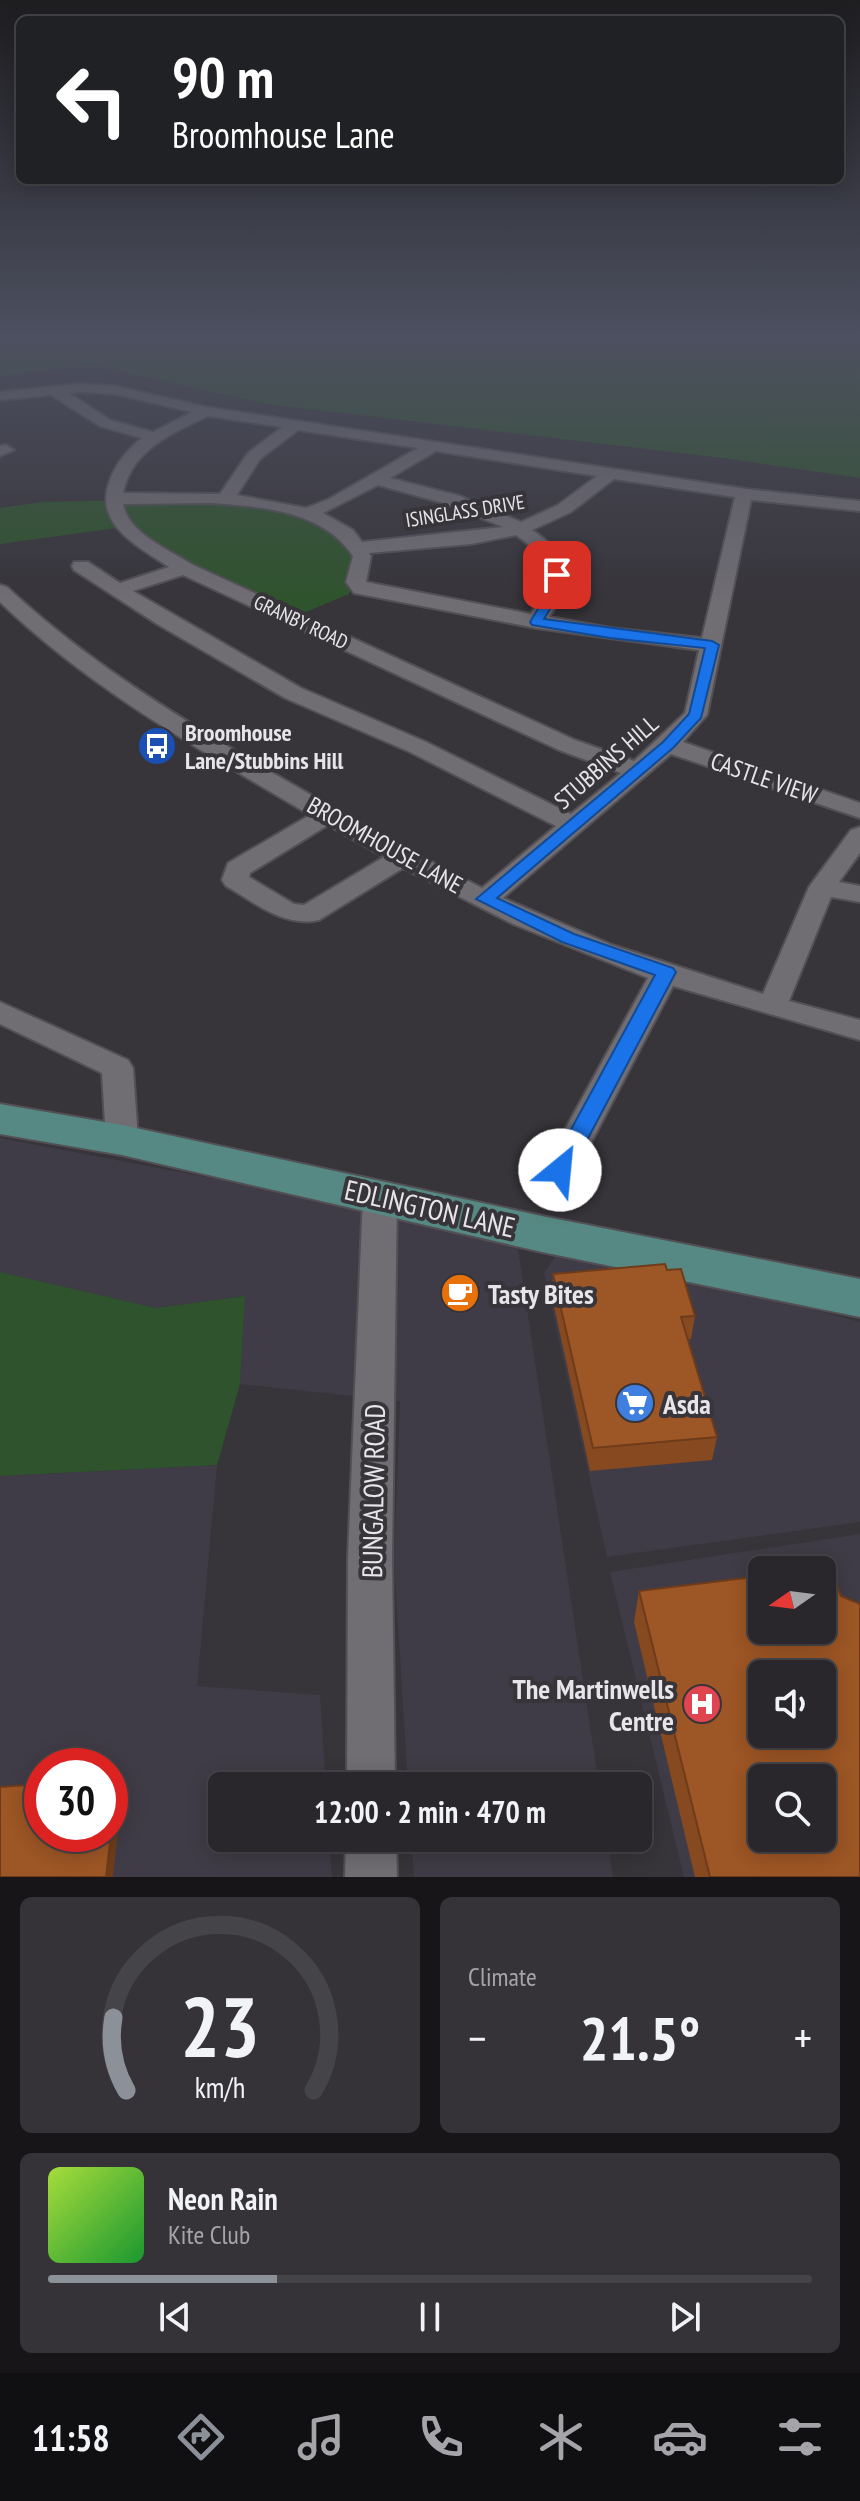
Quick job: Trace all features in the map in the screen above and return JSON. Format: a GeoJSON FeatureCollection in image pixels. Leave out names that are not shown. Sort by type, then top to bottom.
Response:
{"type":"FeatureCollection","features":[{"type":"Feature","properties":{"kind":"main road","name":"EDLINGTON LANE"},"geometry":{"type":"LineString","coordinates":[[0,1119],[122,1140],[557,1237],[860,1298]]}},
{"type":"Feature","properties":{"kind":"street"},"geometry":{"type":"LineString","coordinates":[[114,426],[155,437]]}},
{"type":"Feature","properties":{"kind":"street"},"geometry":{"type":"LineString","coordinates":[[177,426],[145,442],[121,467],[113,499],[226,498],[265,503],[305,514],[340,530],[359,548],[362,561],[356,582],[361,589],[610,634],[712,645]]}},
{"type":"Feature","properties":{"kind":"street"},"geometry":{"type":"LineString","coordinates":[[226,498],[254,456],[294,426]]}},
{"type":"Feature","properties":{"kind":"street"},"geometry":{"type":"LineString","coordinates":[[299,426],[746,494],[860,506]]}},
{"type":"Feature","properties":{"kind":"street"},"geometry":{"type":"LineString","coordinates":[[305,514],[335,503],[434,446]]}},
{"type":"Feature","properties":{"kind":"street","name":"ISINGLASS DRIVE"},"geometry":{"type":"LineString","coordinates":[[359,548],[532,525],[565,508],[611,473]]}},
{"type":"Feature","properties":{"kind":"street"},"geometry":{"type":"LineString","coordinates":[[377,480],[464,503],[516,528],[546,552],[553,560],[557,575],[556,589],[536,622]]}},
{"type":"Feature","properties":{"kind":"street","name":"STUBBINS HILL"},"geometry":{"type":"LineString","coordinates":[[485,899],[668,745],[696,715],[741,501],[746,494]]}},
{"type":"Feature","properties":{"kind":"street","name":"GRANBY ROAD"},"geometry":{"type":"LineString","coordinates":[[113,499],[118,517],[128,528],[184,568],[567,745],[636,770]]}},
{"type":"Feature","properties":{"kind":"street"},"geometry":{"type":"LineString","coordinates":[[81,566],[116,590],[293,693],[418,747],[573,825]]}},
{"type":"Feature","properties":{"kind":"street"},"geometry":{"type":"LineString","coordinates":[[116,590],[184,568]]}},
{"type":"Feature","properties":{"kind":"street","name":"BROOMHOUSE LANE"},"geometry":{"type":"LineString","coordinates":[[0,591],[123,690],[327,815],[485,899],[568,938],[772,1007],[860,1030]]}},
{"type":"Feature","properties":{"kind":"street","name":"CASTLE VIEW"},"geometry":{"type":"LineString","coordinates":[[668,745],[860,811]]}},
{"type":"Feature","properties":{"kind":"street"},"geometry":{"type":"LineString","coordinates":[[327,815],[237,869],[235,880],[287,911],[309,914],[404,856]]}},
{"type":"Feature","properties":{"kind":"street"},"geometry":{"type":"LineString","coordinates":[[772,1007],[822,887],[860,835]]}},
{"type":"Feature","properties":{"kind":"street"},"geometry":{"type":"LineString","coordinates":[[822,887],[860,894]]}},
{"type":"Feature","properties":{"kind":"street"},"geometry":{"type":"LineString","coordinates":[[560,1170],[666,972]]}},
{"type":"Feature","properties":{"kind":"street"},"geometry":{"type":"LineString","coordinates":[[0,1012],[117,1068],[122,1140]]}},
{"type":"Feature","properties":{"kind":"street","name":"BUNGALOW ROAD"},"geometry":{"type":"LineString","coordinates":[[371,1772],[370,1557],[380,1196]]}},
{"type":"Feature","properties":{"kind":"street"},"geometry":{"type":"LineString","coordinates":[[371,1852],[371,1877]]}},
{"type":"Feature","properties":{"kind":"shaded area"},"geometry":{"type":"Polygon","coordinates":[[[0,1138],[516,1236],[597,1772],[407,1772],[394,1560],[400,1401],[240,1384],[245,1296],[156,1308],[0,1272],[0,1138]]]}},
{"type":"Feature","properties":{"kind":"shaded area"},"geometry":{"type":"Polygon","coordinates":[[[563,1245],[860,1322],[860,1522],[607,1557],[544,1273],[563,1245]]]}},
{"type":"Feature","properties":{"kind":"shaded area"},"geometry":{"type":"Polygon","coordinates":[[[217,1465],[197,1686],[320,1695],[325,1772],[208,1772],[208,1852],[330,1852],[332,1877],[0,1877],[0,1476],[217,1465]]]}},
{"type":"Feature","properties":{"kind":"shaded area","name":"The Martinwells Centre"},"geometry":{"type":"Polygon","coordinates":[[[860,1534],[860,1877],[684,1877],[610,1572],[860,1534]]]}},
{"type":"Feature","properties":{"kind":"shaded area"},"geometry":{"type":"Polygon","coordinates":[[[412,1852],[609,1852],[613,1877],[414,1877],[412,1852]]]}},
{"type":"Feature","properties":{"kind":"green space"},"geometry":{"type":"Polygon","coordinates":[[[449,426],[860,426],[860,478],[723,458],[449,426]]]}},
{"type":"Feature","properties":{"kind":"green space"},"geometry":{"type":"Polygon","coordinates":[[[133,500],[250,503],[315,521],[361,556],[349,594],[299,615],[189,567],[131,526],[0,544],[0,508],[43,502],[133,500]]]}},
{"type":"Feature","properties":{"kind":"green space"},"geometry":{"type":"Polygon","coordinates":[[[0,1272],[156,1308],[245,1296],[240,1384],[217,1465],[0,1476],[0,1272]]]}},
{"type":"Feature","properties":{"kind":"building","name":"Asda"},"geometry":{"type":"Polygon","coordinates":[[[665,1264],[667,1270],[681,1269],[695,1316],[681,1317],[717,1437],[593,1448],[553,1274],[665,1264]]]}},
{"type":"Feature","properties":{"kind":"building"},"geometry":{"type":"Polygon","coordinates":[[[748,1578],[748,1644],[836,1644],[836,1583],[841,1596],[860,1604],[860,1877],[710,1877],[639,1591],[748,1578]]]}},
{"type":"Feature","properties":{"kind":"building"},"geometry":{"type":"Polygon","coordinates":[[[24,1785],[24,1852],[109,1852],[106,1877],[0,1877],[0,1787],[24,1785]]]}},
{"type":"Feature","properties":{"kind":"place","name":"Broomhouse Lane/Stubbins Hill"},"geometry":{"type":"Point","coordinates":[157,746]}},
{"type":"Feature","properties":{"kind":"place","name":"Tasty Bites"},"geometry":{"type":"Point","coordinates":[460,1293]}},
{"type":"Feature","properties":{"kind":"place","name":"Asda"},"geometry":{"type":"Point","coordinates":[635,1403]}},
{"type":"Feature","properties":{"kind":"place","name":"The Martinwells Centre"},"geometry":{"type":"Point","coordinates":[702,1704]}},
{"type":"Feature","properties":{"kind":"route"},"geometry":{"type":"LineString","coordinates":[[557,575],[556,589],[536,622],[712,645],[696,715],[668,745],[485,899],[568,938],[666,972],[560,1170]]}}]}
